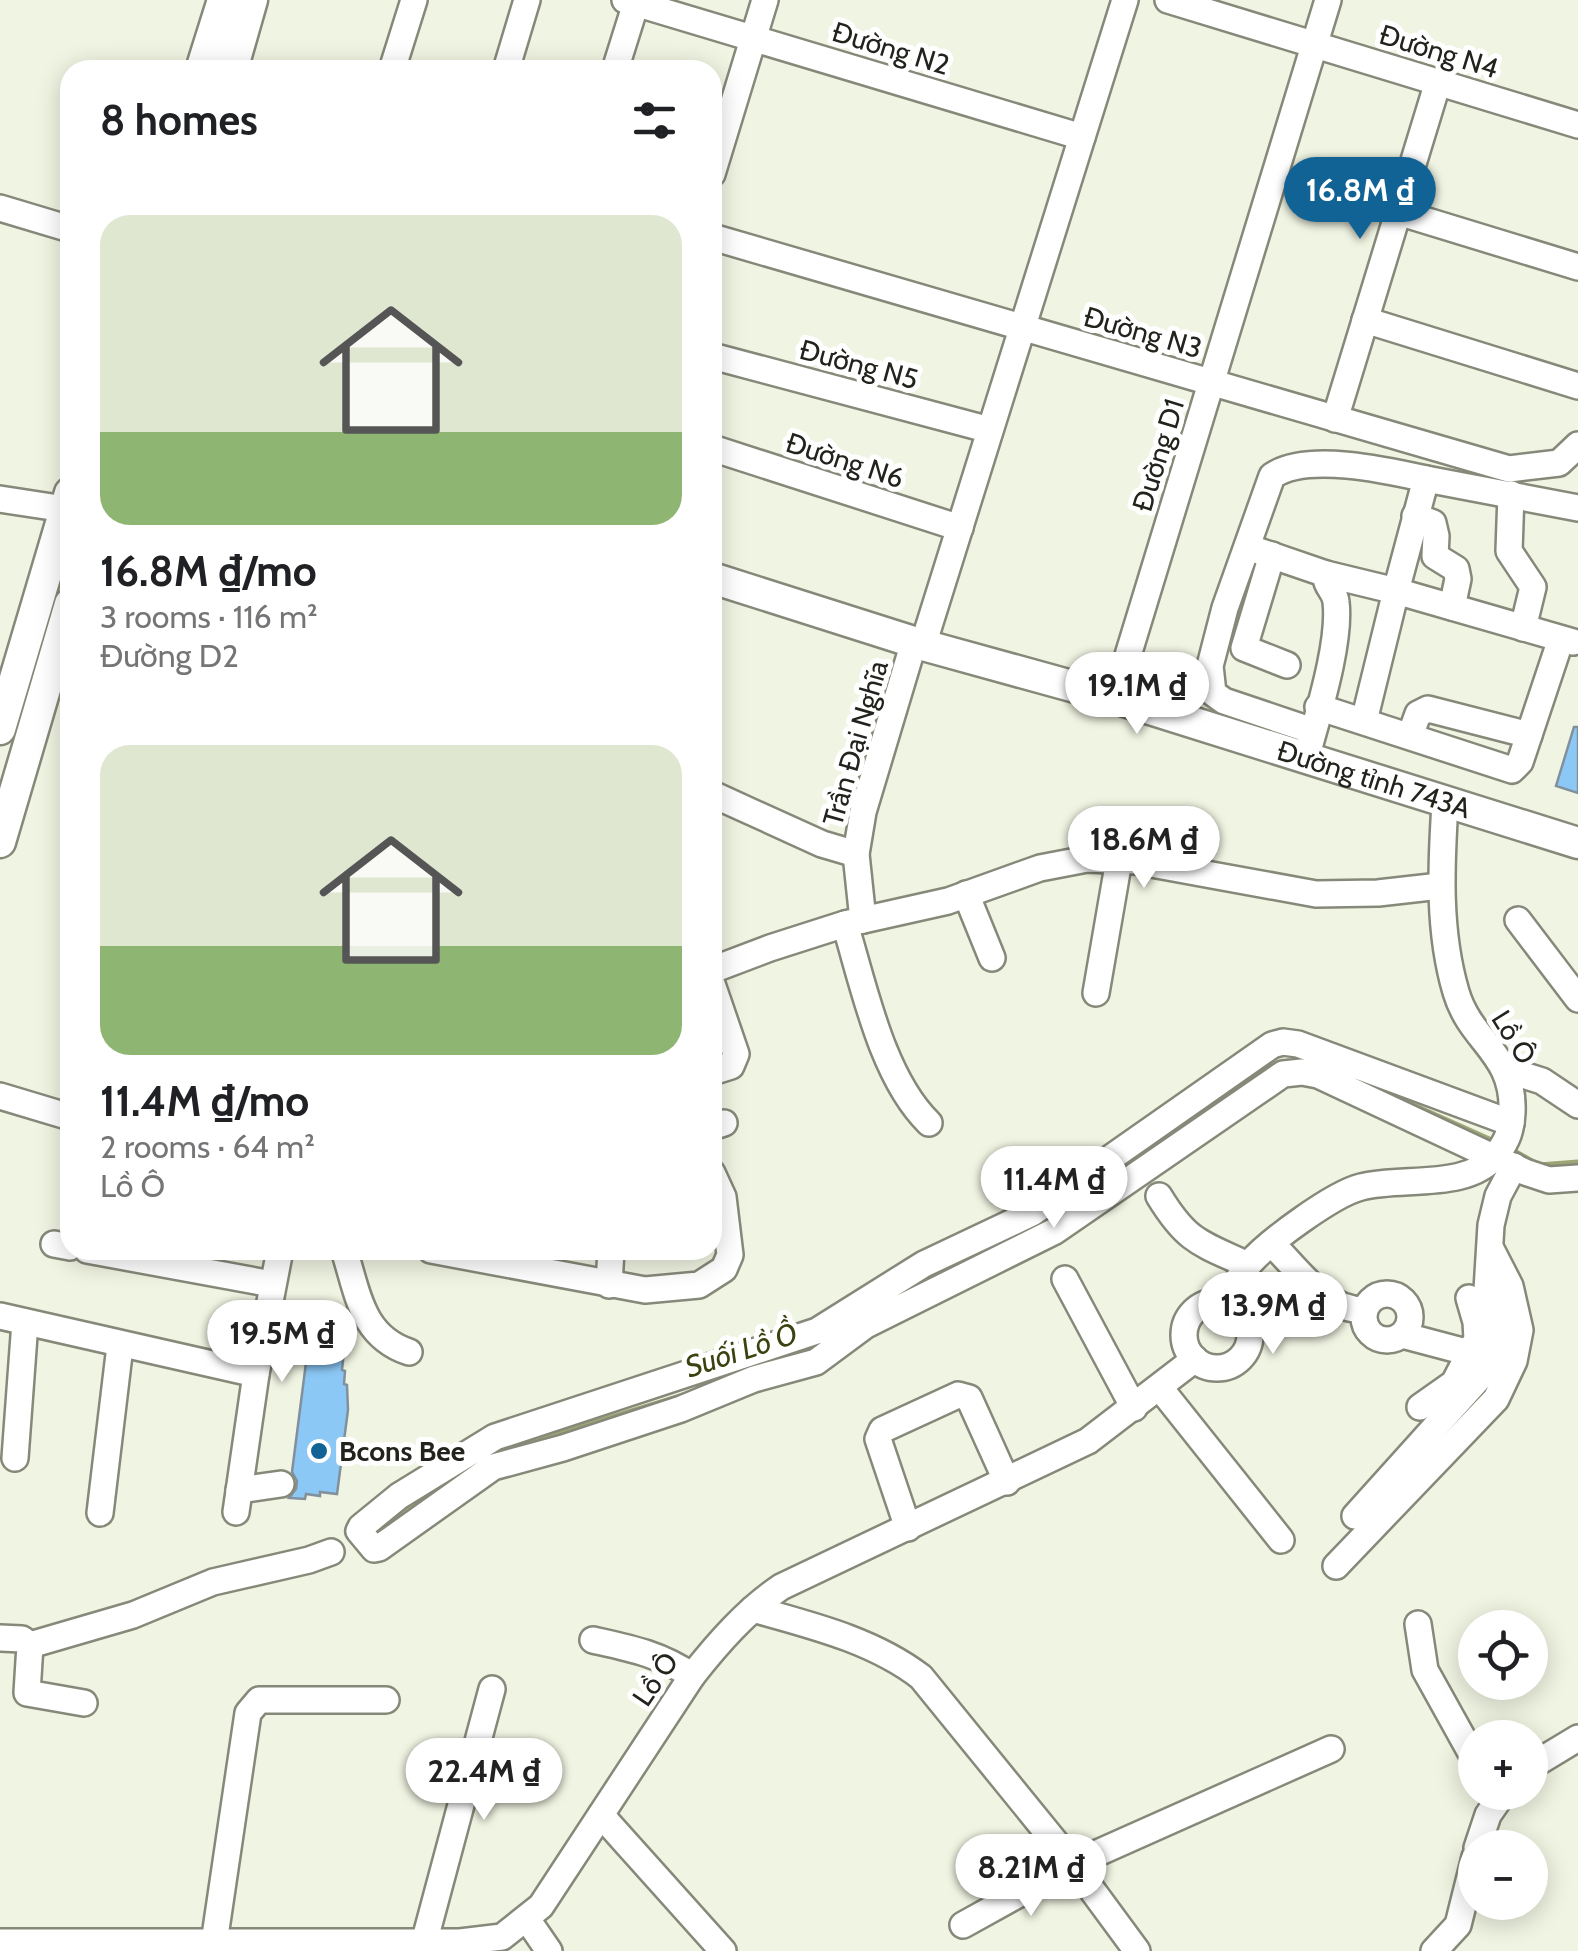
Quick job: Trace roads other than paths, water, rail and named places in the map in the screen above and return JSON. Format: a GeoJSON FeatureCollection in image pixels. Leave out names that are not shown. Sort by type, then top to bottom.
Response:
{"type":"FeatureCollection","features":[{"type":"Feature","properties":{"kind":"main road"},"geometry":{"type":"LineString","coordinates":[[205,60],[222,0]]}},
{"type":"Feature","properties":{"kind":"main road"},"geometry":{"type":"LineString","coordinates":[[235,60],[252,0]]}},
{"type":"Feature","properties":{"kind":"main road"},"geometry":{"type":"LineString","coordinates":[[0,729],[60,528]]}},
{"type":"Feature","properties":{"kind":"main road","name":"Đường tỉnh 743A"},"geometry":{"type":"LineString","coordinates":[[722,581],[919,643],[1115,698],[1313,732],[1445,804],[1578,843]]}},
{"type":"Feature","properties":{"kind":"main road"},"geometry":{"type":"LineString","coordinates":[[0,842],[60,638]]}},
{"type":"Feature","properties":{"kind":"street"},"geometry":{"type":"LineString","coordinates":[[395,60],[414,0]]}},
{"type":"Feature","properties":{"kind":"street"},"geometry":{"type":"LineString","coordinates":[[509,60],[527,0]]}},
{"type":"Feature","properties":{"kind":"street"},"geometry":{"type":"LineString","coordinates":[[722,142],[766,0]]}},
{"type":"Feature","properties":{"kind":"street"},"geometry":{"type":"LineString","coordinates":[[919,643],[960,528],[1125,0]]}},
{"type":"Feature","properties":{"kind":"street","name":"Đường N4"},"geometry":{"type":"LineString","coordinates":[[1168,0],[1578,125]]}},
{"type":"Feature","properties":{"kind":"street","name":"Đường D1"},"geometry":{"type":"LineString","coordinates":[[1115,698],[1328,0]]}},
{"type":"Feature","properties":{"kind":"street"},"geometry":{"type":"LineString","coordinates":[[617,60],[630,2]]}},
{"type":"Feature","properties":{"kind":"street","name":"Đường N2"},"geometry":{"type":"LineString","coordinates":[[630,2],[1082,137]]}},
{"type":"Feature","properties":{"kind":"street"},"geometry":{"type":"LineString","coordinates":[[1336,419],[1438,82]]}},
{"type":"Feature","properties":{"kind":"street"},"geometry":{"type":"LineString","coordinates":[[0,208],[60,225]]}},
{"type":"Feature","properties":{"kind":"street"},"geometry":{"type":"LineString","coordinates":[[1398,212],[1578,267]]}},
{"type":"Feature","properties":{"kind":"street","name":"Đường N3"},"geometry":{"type":"LineString","coordinates":[[722,240],[1509,469],[1558,463],[1578,445]]}},
{"type":"Feature","properties":{"kind":"street"},"geometry":{"type":"LineString","coordinates":[[1365,320],[1578,386]]}},
{"type":"Feature","properties":{"kind":"street","name":"Đường N5"},"geometry":{"type":"LineString","coordinates":[[722,359],[990,430]]}},
{"type":"Feature","properties":{"kind":"street","name":"Đường N6"},"geometry":{"type":"LineString","coordinates":[[722,451],[960,528]]}},
{"type":"Feature","properties":{"kind":"street"},"geometry":{"type":"LineString","coordinates":[[1246,547],[1326,574],[1570,640],[1520,762],[1512,770],[1364,721],[1313,732],[1224,701],[1213,693],[1210,666],[1246,547],[1272,476],[1282,468],[1296,464],[1354,467],[1578,508]]}},
{"type":"Feature","properties":{"kind":"street"},"geometry":{"type":"LineString","coordinates":[[1364,721],[1426,480]]}},
{"type":"Feature","properties":{"kind":"street"},"geometry":{"type":"LineString","coordinates":[[1511,494],[1509,551],[1532,587],[1524,628]]}},
{"type":"Feature","properties":{"kind":"street"},"geometry":{"type":"LineString","coordinates":[[0,499],[60,501]]}},
{"type":"Feature","properties":{"kind":"street"},"geometry":{"type":"LineString","coordinates":[[1415,516],[1432,523],[1435,556],[1456,569],[1458,580],[1452,607]]}},
{"type":"Feature","properties":{"kind":"street"},"geometry":{"type":"LineString","coordinates":[[1244,648],[1272,555]]}},
{"type":"Feature","properties":{"kind":"street"},"geometry":{"type":"LineString","coordinates":[[1313,732],[1333,646],[1336,602],[1326,584],[1326,574]]}},
{"type":"Feature","properties":{"kind":"street"},"geometry":{"type":"LineString","coordinates":[[1219,636],[1287,665]]}},
{"type":"Feature","properties":{"kind":"street","name":"Trần Đại Nghĩa"},"geometry":{"type":"LineString","coordinates":[[919,643],[872,777],[856,854],[854,922],[893,1069],[904,1094],[929,1124]]}},
{"type":"Feature","properties":{"kind":"street"},"geometry":{"type":"LineString","coordinates":[[1410,736],[1418,714],[1428,709],[1529,735]]}},
{"type":"Feature","properties":{"kind":"street"},"geometry":{"type":"LineString","coordinates":[[722,799],[822,844],[856,854]]}},
{"type":"Feature","properties":{"kind":"street","name":"Lồ Ô"},"geometry":{"type":"LineString","coordinates":[[1445,804],[1440,886],[1456,992],[1472,1028],[1507,1070],[1511,1089],[1506,1146]]}},
{"type":"Feature","properties":{"kind":"street"},"geometry":{"type":"LineString","coordinates":[[722,966],[854,922],[1087,858],[1212,874],[1316,894],[1440,886]]}},
{"type":"Feature","properties":{"kind":"street"},"geometry":{"type":"LineString","coordinates":[[1096,993],[1119,860]]}},
{"type":"Feature","properties":{"kind":"street"},"geometry":{"type":"LineString","coordinates":[[966,894],[992,958]]}},
{"type":"Feature","properties":{"kind":"street"},"geometry":{"type":"LineString","coordinates":[[1518,920],[1578,998]]}},
{"type":"Feature","properties":{"kind":"street"},"geometry":{"type":"LineString","coordinates":[[722,1013],[736,1054],[731,1066],[722,1069]]}},
{"type":"Feature","properties":{"kind":"street"},"geometry":{"type":"LineString","coordinates":[[1506,1146],[1318,1075],[1283,1074],[1055,1231],[866,1325],[816,1362],[754,1379],[686,1391],[495,1437],[399,1496],[361,1526],[360,1531],[374,1549],[379,1548],[493,1468],[564,1448],[686,1391],[816,1331],[924,1264],[1032,1213],[1272,1045],[1298,1044],[1506,1146],[1549,1180],[1578,1178]]}},
{"type":"Feature","properties":{"kind":"street"},"geometry":{"type":"LineString","coordinates":[[1507,1070],[1542,1081],[1578,1106]]}},
{"type":"Feature","properties":{"kind":"street"},"geometry":{"type":"LineString","coordinates":[[0,1096],[60,1114]]}},
{"type":"Feature","properties":{"kind":"street"},"geometry":{"type":"LineString","coordinates":[[1225,1304],[1248,1265],[1334,1200],[1359,1187],[1475,1173],[1506,1146]]}},
{"type":"Feature","properties":{"kind":"street"},"geometry":{"type":"LineString","coordinates":[[1355,1516],[1481,1376],[1495,1353],[1498,1332],[1487,1290],[1491,1225],[1506,1146]]}},
{"type":"Feature","properties":{"kind":"street"},"geometry":{"type":"LineString","coordinates":[[482,1260],[645,1290],[700,1285],[724,1270],[730,1255],[722,1195]]}},
{"type":"Feature","properties":{"kind":"street"},"geometry":{"type":"LineString","coordinates":[[1159,1196],[1179,1228],[1248,1265]]}},
{"type":"Feature","properties":{"kind":"street"},"geometry":{"type":"LineString","coordinates":[[1272,1244],[1326,1298],[1341,1307],[1364,1310],[1382,1294],[1394,1295],[1410,1312],[1406,1329],[1473,1346]]}},
{"type":"Feature","properties":{"kind":"street"},"geometry":{"type":"LineString","coordinates":[[1336,1566],[1496,1399],[1514,1360],[1520,1330],[1510,1286],[1492,1251]]}},
{"type":"Feature","properties":{"kind":"street"},"geometry":{"type":"LineString","coordinates":[[141,1260],[272,1284]]}},
{"type":"Feature","properties":{"kind":"street"},"geometry":{"type":"LineString","coordinates":[[278,1260],[238,1501],[281,1484]]}},
{"type":"Feature","properties":{"kind":"street"},"geometry":{"type":"LineString","coordinates":[[347,1260],[369,1326],[409,1352]]}},
{"type":"Feature","properties":{"kind":"street"},"geometry":{"type":"LineString","coordinates":[[610,1285],[611,1260]]}},
{"type":"Feature","properties":{"kind":"street"},"geometry":{"type":"LineString","coordinates":[[1064,1279],[1134,1408]]}},
{"type":"Feature","properties":{"kind":"street"},"geometry":{"type":"LineString","coordinates":[[1420,1408],[1454,1383],[1473,1346],[1476,1322],[1468,1298]]}},
{"type":"Feature","properties":{"kind":"street"},"geometry":{"type":"LineString","coordinates":[[1225,1304],[1246,1320],[1250,1331],[1245,1352],[1238,1360],[1218,1368],[1207,1366],[1195,1359],[1185,1344],[1186,1323],[1200,1306],[1225,1304]]}},
{"type":"Feature","properties":{"kind":"street"},"geometry":{"type":"LineString","coordinates":[[15,1458],[12,1319],[256,1374]]}},
{"type":"Feature","properties":{"kind":"street"},"geometry":{"type":"LineString","coordinates":[[100,1513],[120,1346]]}},
{"type":"Feature","properties":{"kind":"street","name":"Lồ Ô"},"geometry":{"type":"LineString","coordinates":[[0,1942],[48,1947],[231,1946],[502,1937],[541,1906],[692,1676],[753,1609],[781,1587],[1088,1442],[1195,1359]]}},
{"type":"Feature","properties":{"kind":"street"},"geometry":{"type":"LineString","coordinates":[[1160,1388],[1282,1540]]}},
{"type":"Feature","properties":{"kind":"street"},"geometry":{"type":"LineString","coordinates":[[908,1528],[878,1439],[882,1430],[958,1396],[968,1398],[1007,1482]]}},
{"type":"Feature","properties":{"kind":"street"},"geometry":{"type":"LineString","coordinates":[[30,1645],[133,1615],[214,1582],[332,1552]]}},
{"type":"Feature","properties":{"kind":"street"},"geometry":{"type":"LineString","coordinates":[[753,1609],[823,1629],[900,1661],[921,1677],[1073,1864],[1138,1951]]}},
{"type":"Feature","properties":{"kind":"street"},"geometry":{"type":"LineString","coordinates":[[1418,1624],[1424,1670],[1458,1730]]}},
{"type":"Feature","properties":{"kind":"street"},"geometry":{"type":"LineString","coordinates":[[0,1638],[22,1639],[30,1645]]}},
{"type":"Feature","properties":{"kind":"street"},"geometry":{"type":"LineString","coordinates":[[593,1640],[647,1652],[692,1676]]}},
{"type":"Feature","properties":{"kind":"street"},"geometry":{"type":"LineString","coordinates":[[30,1645],[26,1693],[84,1703]]}},
{"type":"Feature","properties":{"kind":"street"},"geometry":{"type":"LineString","coordinates":[[424,1942],[492,1689]]}},
{"type":"Feature","properties":{"kind":"street"},"geometry":{"type":"LineString","coordinates":[[231,1946],[248,1713],[258,1700],[386,1700]]}},
{"type":"Feature","properties":{"kind":"street"},"geometry":{"type":"LineString","coordinates":[[1548,1756],[1578,1738]]}},
{"type":"Feature","properties":{"kind":"street"},"geometry":{"type":"LineString","coordinates":[[963,1926],[1073,1864],[1331,1749]]}},
{"type":"Feature","properties":{"kind":"street"},"geometry":{"type":"LineString","coordinates":[[600,1815],[722,1951]]}},
{"type":"Feature","properties":{"kind":"street"},"geometry":{"type":"LineString","coordinates":[[527,1918],[549,1951]]}},
{"type":"Feature","properties":{"kind":"street"},"geometry":{"type":"LineString","coordinates":[[1434,1951],[1459,1920]]}},
{"type":"Feature","properties":{"kind":"waterway","name":"Suối Lồ Ồ"},"geometry":{"type":"LineString","coordinates":[[1280,1064],[1303,1061]]}},
{"type":"Feature","properties":{"kind":"waterway","name":"Suối Lồ Ồ"},"geometry":{"type":"LineString","coordinates":[[1351,1077],[1496,1142]]}},
{"type":"Feature","properties":{"kind":"waterway","name":"Suối Lồ Ồ"},"geometry":{"type":"LineString","coordinates":[[1511,1149],[1539,1165],[1578,1162]]}},
{"type":"Feature","properties":{"kind":"waterway","name":"Suối Lồ Ồ"},"geometry":{"type":"LineString","coordinates":[[999,1245],[1045,1221],[1134,1162]]}},
{"type":"Feature","properties":{"kind":"waterway","name":"Suối Lồ Ồ"},"geometry":{"type":"LineString","coordinates":[[489,1454],[684,1395]]}},
{"type":"Feature","properties":{"kind":"waterway","name":"Suối Lồ Ồ"},"geometry":{"type":"LineString","coordinates":[[385,1528],[459,1473]]}},
{"type":"Feature","properties":{"kind":"place","name":"Bcons Bee"},"geometry":{"type":"Point","coordinates":[319,1451]}}]}
